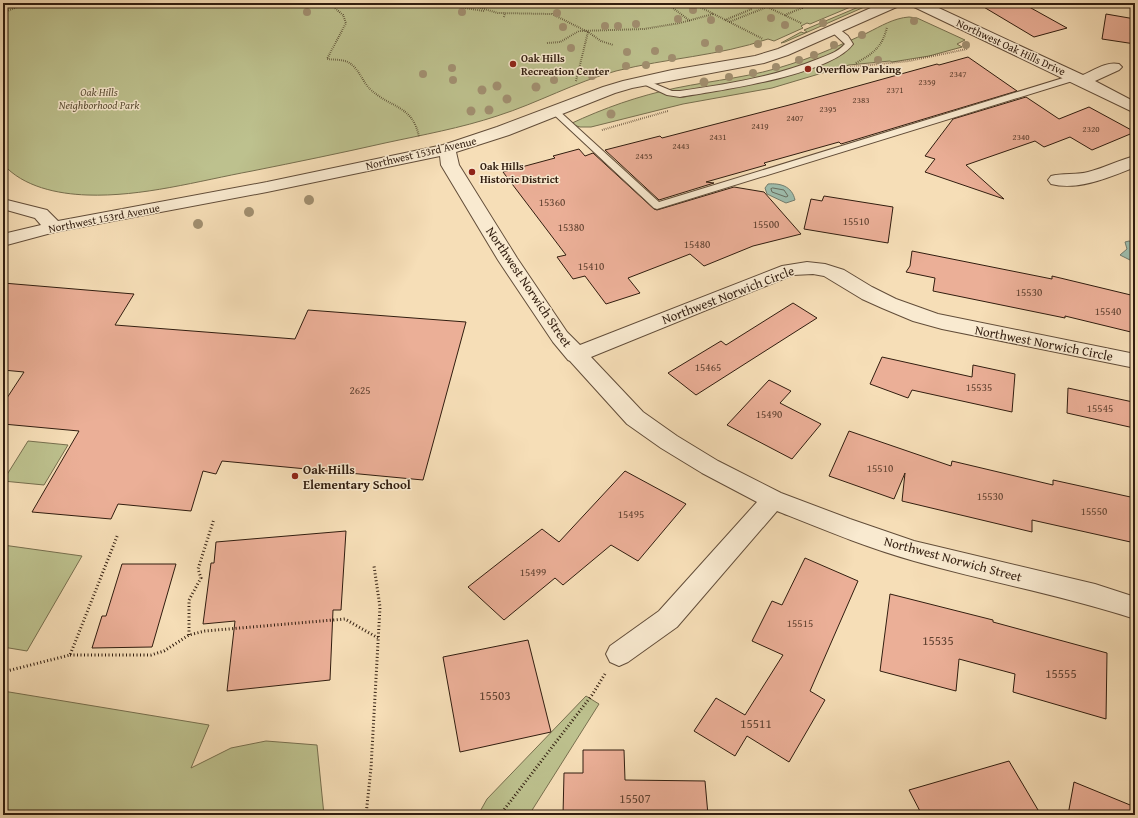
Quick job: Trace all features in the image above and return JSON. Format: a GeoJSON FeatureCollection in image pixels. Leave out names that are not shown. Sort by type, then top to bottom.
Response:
{"type":"FeatureCollection","features":[{"type":"Feature","properties":{"kind":"street","name":"Northwest 153rd Avenue"},"geometry":{"type":"LineString","coordinates":[[3,240],[54,227],[267,187],[447,149],[483,138],[609,90],[641,81],[760,60],[835,30],[894,3]]}},
{"type":"Feature","properties":{"kind":"street","name":"Northwest Oak Hills Drive"},"geometry":{"type":"LineString","coordinates":[[917,3],[1079,79],[1135,108]]}},
{"type":"Feature","properties":{"kind":"street"},"geometry":{"type":"LineString","coordinates":[[1079,79],[1114,67]]}},
{"type":"Feature","properties":{"kind":"street","name":"Northwest Norwich Street"},"geometry":{"type":"LineString","coordinates":[[447,149],[450,165],[508,260],[556,332],[575,355],[635,418],[669,442],[710,467],[773,500],[841,526],[914,550],[1095,595],[1135,608]]}},
{"type":"Feature","properties":{"kind":"street"},"geometry":{"type":"LineString","coordinates":[[1057,180],[1071,181],[1087,179],[1135,161]]}},
{"type":"Feature","properties":{"kind":"street"},"geometry":{"type":"LineString","coordinates":[[3,204],[41,214],[54,227]]}},
{"type":"Feature","properties":{"kind":"street","name":"Northwest Norwich Circle"},"geometry":{"type":"LineString","coordinates":[[575,355],[789,270],[819,268],[837,274],[868,294],[924,318],[1135,361]]}},
{"type":"Feature","properties":{"kind":"street"},"geometry":{"type":"LineString","coordinates":[[619,654],[668,620],[773,500]]}},
{"type":"Feature","properties":{"kind":"lane"},"geometry":{"type":"LineString","coordinates":[[641,81],[670,93],[680,94],[763,80],[813,65],[846,49],[849,44],[846,38],[835,30]]}},
{"type":"Feature","properties":{"kind":"lane"},"geometry":{"type":"LineString","coordinates":[[554,111],[657,206],[1079,79]]}},
{"type":"Feature","properties":{"kind":"path"},"geometry":{"type":"LineString","coordinates":[[3,13],[26,3]]}},
{"type":"Feature","properties":{"kind":"path"},"geometry":{"type":"LineString","coordinates":[[329,3],[343,14],[346,23],[327,60],[342,60],[351,64],[370,89],[382,99],[409,113],[417,127],[420,139]]}},
{"type":"Feature","properties":{"kind":"path"},"geometry":{"type":"LineString","coordinates":[[434,3],[505,13],[552,14],[588,32],[601,41],[613,45]]}},
{"type":"Feature","properties":{"kind":"path"},"geometry":{"type":"LineString","coordinates":[[463,3],[486,11]]}},
{"type":"Feature","properties":{"kind":"path"},"geometry":{"type":"LineString","coordinates":[[661,5],[669,5],[673,3]]}},
{"type":"Feature","properties":{"kind":"path"},"geometry":{"type":"LineString","coordinates":[[692,3],[766,40]]}},
{"type":"Feature","properties":{"kind":"path"},"geometry":{"type":"LineString","coordinates":[[724,20],[752,9],[741,3]]}},
{"type":"Feature","properties":{"kind":"path"},"geometry":{"type":"LineString","coordinates":[[759,3],[802,24]]}},
{"type":"Feature","properties":{"kind":"path"},"geometry":{"type":"LineString","coordinates":[[669,5],[690,21]]}},
{"type":"Feature","properties":{"kind":"path"},"geometry":{"type":"LineString","coordinates":[[785,15],[802,8],[797,5]]}},
{"type":"Feature","properties":{"kind":"path"},"geometry":{"type":"LineString","coordinates":[[728,22],[767,7]]}},
{"type":"Feature","properties":{"kind":"path"},"geometry":{"type":"LineString","coordinates":[[504,17],[505,13]]}},
{"type":"Feature","properties":{"kind":"path"},"geometry":{"type":"LineString","coordinates":[[547,43],[560,42],[577,32],[644,29],[690,21],[713,14]]}},
{"type":"Feature","properties":{"kind":"path"},"geometry":{"type":"LineString","coordinates":[[575,86],[588,32]]}},
{"type":"Feature","properties":{"kind":"path"},"geometry":{"type":"LineString","coordinates":[[189,635],[189,600],[201,578],[198,569],[214,519]]}},
{"type":"Feature","properties":{"kind":"path"},"geometry":{"type":"LineString","coordinates":[[70,655],[118,534]]}},
{"type":"Feature","properties":{"kind":"path"},"geometry":{"type":"LineString","coordinates":[[366,815],[371,768],[380,607],[374,566]]}},
{"type":"Feature","properties":{"kind":"path"},"geometry":{"type":"LineString","coordinates":[[3,672],[70,655],[151,655],[164,651],[189,635],[205,632],[344,619],[378,638]]}},
{"type":"Feature","properties":{"kind":"path"},"geometry":{"type":"LineString","coordinates":[[500,815],[592,695],[619,654]]}},
{"type":"Feature","properties":{"kind":"green space","name":"Oak Hills Neighborhood Park"},"geometry":{"type":"Polygon","coordinates":[[[3,3],[860,3],[810,24],[807,23],[801,26],[803,28],[774,41],[768,39],[749,45],[712,53],[616,71],[586,81],[512,111],[455,128],[170,188],[128,194],[87,195],[53,191],[31,184],[11,172],[3,164],[3,3]]]}},
{"type":"Feature","properties":{"kind":"green space"},"geometry":{"type":"Polygon","coordinates":[[[868,3],[871,4],[785,42],[781,43],[801,32],[807,32],[804,30],[868,3]]]}},
{"type":"Feature","properties":{"kind":"green space"},"geometry":{"type":"Polygon","coordinates":[[[909,17],[917,18],[965,40],[957,44],[962,47],[929,56],[892,62],[849,65],[772,88],[683,104],[591,127],[580,127],[570,124],[608,108],[648,95],[676,88],[748,75],[791,64],[829,50],[882,25],[909,17]]]}},
{"type":"Feature","properties":{"kind":"green space"},"geometry":{"type":"Polygon","coordinates":[[[28,441],[68,445],[44,485],[3,481],[28,441]]]}},
{"type":"Feature","properties":{"kind":"green space"},"geometry":{"type":"Polygon","coordinates":[[[3,545],[82,556],[27,651],[3,647],[3,545]]]}},
{"type":"Feature","properties":{"kind":"green space"},"geometry":{"type":"Polygon","coordinates":[[[3,691],[209,725],[191,768],[231,748],[266,741],[317,745],[324,815],[3,815],[3,691]]]}},
{"type":"Feature","properties":{"kind":"green space"},"geometry":{"type":"Polygon","coordinates":[[[586,696],[599,704],[529,815],[478,815],[487,799],[586,696]]]}},
{"type":"Feature","properties":{"kind":"water"},"geometry":{"type":"Polygon","coordinates":[[[768,184],[785,186],[791,191],[795,200],[786,203],[767,194],[765,188],[768,184]]]}},
{"type":"Feature","properties":{"kind":"water"},"geometry":{"type":"Polygon","coordinates":[[[1129,241],[1135,243],[1135,259],[1130,260],[1120,255],[1127,249],[1125,242],[1129,241]]]}},
{"type":"Feature","properties":{"kind":"building"},"geometry":{"type":"Polygon","coordinates":[[[977,3],[1022,3],[1067,28],[1034,37],[977,3]]]}},
{"type":"Feature","properties":{"kind":"building"},"geometry":{"type":"Polygon","coordinates":[[[1106,14],[1135,19],[1135,44],[1102,39],[1106,14]]]}},
{"type":"Feature","properties":{"kind":"building"},"geometry":{"type":"Polygon","coordinates":[[[968,57],[1017,91],[841,144],[839,142],[764,163],[766,165],[706,182],[714,183],[659,200],[605,150],[660,136],[662,138],[968,57]]]}},
{"type":"Feature","properties":{"kind":"building"},"geometry":{"type":"Polygon","coordinates":[[[1026,97],[1059,119],[1089,107],[1135,132],[1092,150],[1070,137],[1044,147],[1035,141],[966,165],[1004,199],[925,172],[935,159],[925,156],[953,119],[1026,97]]]}},
{"type":"Feature","properties":{"kind":"building"},"geometry":{"type":"Polygon","coordinates":[[[579,149],[585,156],[593,153],[654,209],[657,210],[734,187],[764,192],[801,234],[753,246],[704,266],[690,254],[628,278],[640,293],[606,304],[585,276],[573,279],[557,257],[566,255],[503,172],[555,158],[553,156],[579,149]]]}},
{"type":"Feature","properties":{"kind":"building"},"geometry":{"type":"Polygon","coordinates":[[[824,196],[893,207],[888,243],[804,229],[811,199],[822,201],[824,196]]]}},
{"type":"Feature","properties":{"kind":"building"},"geometry":{"type":"Polygon","coordinates":[[[912,251],[1052,279],[1052,276],[1135,296],[1135,333],[1065,316],[1065,318],[933,291],[935,278],[906,272],[910,266],[912,251]]]}},
{"type":"Feature","properties":{"kind":"building"},"geometry":{"type":"Polygon","coordinates":[[[3,283],[134,294],[115,325],[295,339],[308,310],[466,322],[423,480],[222,461],[216,474],[203,471],[191,511],[118,504],[111,519],[32,512],[79,431],[3,424],[3,404],[24,372],[3,370],[3,283]]]}},
{"type":"Feature","properties":{"kind":"building"},"geometry":{"type":"Polygon","coordinates":[[[793,303],[817,318],[696,395],[668,373],[721,341],[726,345],[793,303]]]}},
{"type":"Feature","properties":{"kind":"building"},"geometry":{"type":"Polygon","coordinates":[[[882,357],[972,377],[973,365],[1015,374],[1012,412],[912,390],[908,398],[870,384],[882,357]]]}},
{"type":"Feature","properties":{"kind":"building"},"geometry":{"type":"Polygon","coordinates":[[[769,380],[791,391],[780,403],[821,424],[792,459],[727,425],[769,380]]]}},
{"type":"Feature","properties":{"kind":"building"},"geometry":{"type":"Polygon","coordinates":[[[1068,388],[1133,402],[1134,428],[1067,413],[1068,388]]]}},
{"type":"Feature","properties":{"kind":"building"},"geometry":{"type":"Polygon","coordinates":[[[849,431],[951,466],[952,461],[1053,485],[1053,480],[1135,498],[1135,543],[1032,520],[1032,532],[902,501],[905,473],[894,499],[829,476],[849,431]]]}},
{"type":"Feature","properties":{"kind":"building"},"geometry":{"type":"Polygon","coordinates":[[[625,471],[686,504],[638,561],[611,545],[563,585],[555,578],[504,620],[468,587],[542,529],[559,542],[625,471]]]}},
{"type":"Feature","properties":{"kind":"building"},"geometry":{"type":"Polygon","coordinates":[[[346,531],[341,610],[333,610],[330,680],[227,691],[235,621],[203,624],[211,563],[214,563],[216,542],[346,531]]]}},
{"type":"Feature","properties":{"kind":"building"},"geometry":{"type":"Polygon","coordinates":[[[805,558],[858,581],[810,691],[825,700],[789,762],[747,736],[735,756],[694,731],[716,698],[745,715],[783,655],[752,641],[772,601],[782,605],[805,558]]]}},
{"type":"Feature","properties":{"kind":"building"},"geometry":{"type":"Polygon","coordinates":[[[122,564],[176,564],[152,647],[92,648],[102,616],[106,616],[122,564]]]}},
{"type":"Feature","properties":{"kind":"building"},"geometry":{"type":"Polygon","coordinates":[[[890,594],[993,620],[993,622],[1107,653],[1106,719],[1013,692],[1015,674],[959,659],[956,691],[880,671],[890,594]]]}},
{"type":"Feature","properties":{"kind":"building"},"geometry":{"type":"Polygon","coordinates":[[[528,640],[551,732],[460,752],[443,657],[528,640]]]}},
{"type":"Feature","properties":{"kind":"building"},"geometry":{"type":"Polygon","coordinates":[[[583,750],[624,750],[625,780],[705,781],[708,815],[563,815],[564,773],[583,773],[583,750]]]}},
{"type":"Feature","properties":{"kind":"building"},"geometry":{"type":"Polygon","coordinates":[[[1009,761],[1041,815],[922,815],[909,790],[1009,761]]]}},
{"type":"Feature","properties":{"kind":"building"},"geometry":{"type":"Polygon","coordinates":[[[1074,782],[1135,807],[1135,815],[1068,815],[1074,782]]]}},
{"type":"Feature","properties":{"kind":"place","name":"Oak Hills Recreation Center"},"geometry":{"type":"Point","coordinates":[513,64]}},
{"type":"Feature","properties":{"kind":"place","name":"Overflow Parking"},"geometry":{"type":"Point","coordinates":[808,69]}},
{"type":"Feature","properties":{"kind":"place","name":"Oak Hills Historic District"},"geometry":{"type":"Point","coordinates":[472,172]}},
{"type":"Feature","properties":{"kind":"place","name":"Oak Hills Elementary School"},"geometry":{"type":"Point","coordinates":[295,476]}}]}
